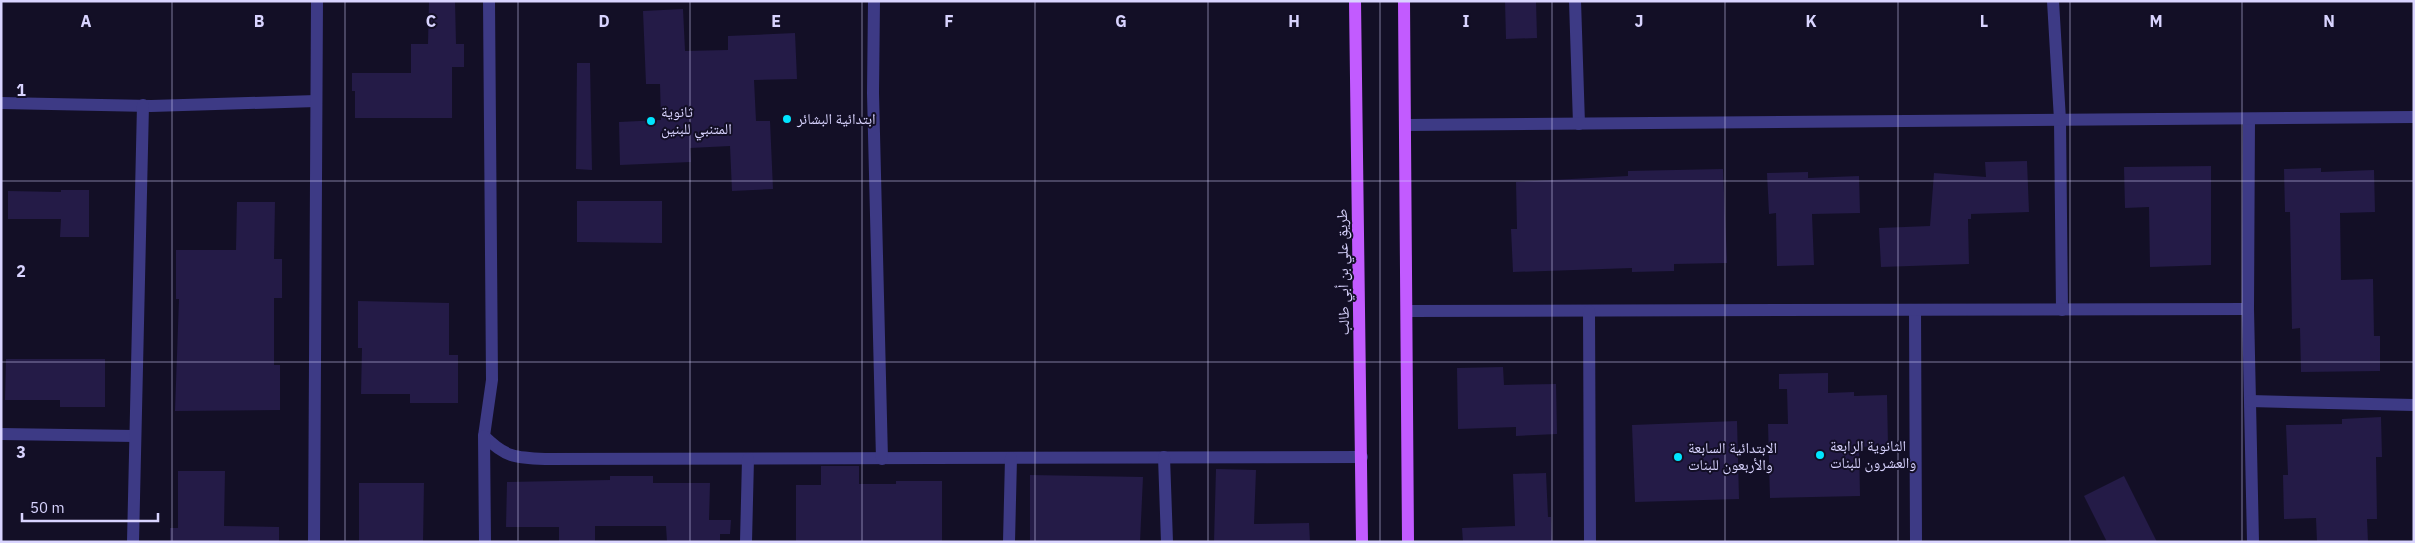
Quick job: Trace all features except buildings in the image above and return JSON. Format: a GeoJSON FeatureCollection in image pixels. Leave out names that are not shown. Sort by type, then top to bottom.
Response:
{"type":"FeatureCollection","features":[{"type":"Feature","properties":{"kind":"main road","name":"طريق علي بن أبي طالب"},"geometry":{"type":"LineString","coordinates":[[1355,1],[1362,542]]}},
{"type":"Feature","properties":{"kind":"main road"},"geometry":{"type":"LineString","coordinates":[[1404,1],[1408,542]]}},
{"type":"Feature","properties":{"kind":"street"},"geometry":{"type":"LineString","coordinates":[[314,542],[317,1]]}},
{"type":"Feature","properties":{"kind":"street"},"geometry":{"type":"LineString","coordinates":[[485,542],[484,436],[492,380],[489,1]]}},
{"type":"Feature","properties":{"kind":"street"},"geometry":{"type":"LineString","coordinates":[[874,1],[874,93],[882,459]]}},
{"type":"Feature","properties":{"kind":"street"},"geometry":{"type":"LineString","coordinates":[[1575,1],[1579,124]]}},
{"type":"Feature","properties":{"kind":"street"},"geometry":{"type":"LineString","coordinates":[[2053,1],[2060,120],[2062,310]]}},
{"type":"Feature","properties":{"kind":"street"},"geometry":{"type":"LineString","coordinates":[[1,103],[142,105],[316,101]]}},
{"type":"Feature","properties":{"kind":"street"},"geometry":{"type":"LineString","coordinates":[[133,542],[142,105]]}},
{"type":"Feature","properties":{"kind":"street"},"geometry":{"type":"LineString","coordinates":[[1405,125],[2414,117]]}},
{"type":"Feature","properties":{"kind":"street"},"geometry":{"type":"LineString","coordinates":[[2249,119],[2248,309],[2253,542]]}},
{"type":"Feature","properties":{"kind":"street"},"geometry":{"type":"LineString","coordinates":[[1407,311],[2248,309]]}},
{"type":"Feature","properties":{"kind":"street"},"geometry":{"type":"LineString","coordinates":[[1915,310],[1916,542]]}},
{"type":"Feature","properties":{"kind":"street"},"geometry":{"type":"LineString","coordinates":[[1589,311],[1590,542]]}},
{"type":"Feature","properties":{"kind":"street"},"geometry":{"type":"LineString","coordinates":[[2250,401],[2414,405]]}},
{"type":"Feature","properties":{"kind":"street"},"geometry":{"type":"LineString","coordinates":[[1,434],[135,436]]}},
{"type":"Feature","properties":{"kind":"street"},"geometry":{"type":"LineString","coordinates":[[484,436],[496,449],[518,458],[1362,457]]}},
{"type":"Feature","properties":{"kind":"street"},"geometry":{"type":"LineString","coordinates":[[1164,457],[1167,542]]}},
{"type":"Feature","properties":{"kind":"street"},"geometry":{"type":"LineString","coordinates":[[1009,542],[1011,458]]}},
{"type":"Feature","properties":{"kind":"street"},"geometry":{"type":"LineString","coordinates":[[746,542],[748,459]]}},
{"type":"Feature","properties":{"kind":"place","name":"ابتدائية البشائر"},"geometry":{"type":"Point","coordinates":[787,119]}},
{"type":"Feature","properties":{"kind":"place","name":"ثانوية المتنبي للبنين"},"geometry":{"type":"Point","coordinates":[651,121]}},
{"type":"Feature","properties":{"kind":"place","name":"الثانوية الرابعة والعشرون للبنات"},"geometry":{"type":"Point","coordinates":[1820,455]}},
{"type":"Feature","properties":{"kind":"place","name":"الابتدائية السابعة والأربعون للبنات"},"geometry":{"type":"Point","coordinates":[1678,457]}}]}
